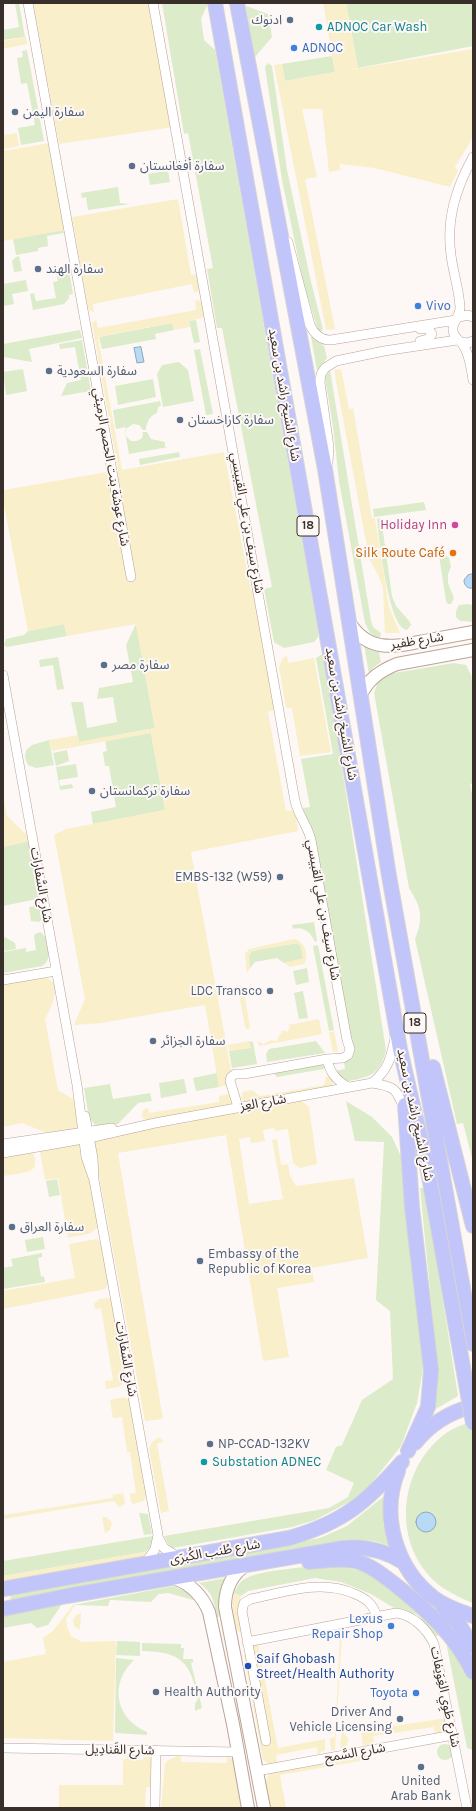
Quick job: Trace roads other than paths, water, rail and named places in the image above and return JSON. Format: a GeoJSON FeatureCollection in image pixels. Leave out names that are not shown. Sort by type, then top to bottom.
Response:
{"type":"FeatureCollection","features":[{"type":"Feature","properties":{"kind":"main road","name":"شارع الشيخ راشد بن سعيد"},"geometry":{"type":"LineString","coordinates":[[215,3],[400,1049],[435,1170],[473,1344]]}},
{"type":"Feature","properties":{"kind":"main road","name":"شارع الشيخ راشد بن سعيد"},"geometry":{"type":"LineString","coordinates":[[237,3],[325,469],[435,1170],[473,1423]]}},
{"type":"Feature","properties":{"kind":"main road"},"geometry":{"type":"LineString","coordinates":[[389,876],[409,941],[436,1086],[473,1226]]}},
{"type":"Feature","properties":{"kind":"main road"},"geometry":{"type":"LineString","coordinates":[[400,1049],[412,1207],[431,1370],[428,1407],[405,1457],[392,1490],[390,1505],[393,1534],[403,1562],[415,1580],[435,1598],[458,1623],[473,1646]]}},
{"type":"Feature","properties":{"kind":"main road","name":"شارع طُنب الكُبرَى"},"geometry":{"type":"LineString","coordinates":[[3,1589],[289,1538],[327,1525],[363,1503],[405,1457],[421,1436],[436,1423],[453,1413],[473,1406]]}},
{"type":"Feature","properties":{"kind":"main road","name":"شارع طُنب الكُبرَى"},"geometry":{"type":"LineString","coordinates":[[3,1609],[67,1596],[354,1547],[375,1550],[403,1562]]}},
{"type":"Feature","properties":{"kind":"main road"},"geometry":{"type":"LineString","coordinates":[[261,1563],[278,1565],[341,1560],[354,1561],[371,1568],[435,1617],[452,1637],[473,1672]]}},
{"type":"Feature","properties":{"kind":"main road"},"geometry":{"type":"LineString","coordinates":[[435,1598],[453,1609],[473,1616]]}},
{"type":"Feature","properties":{"kind":"street","name":"شارع عوشة بنت الحصم الرميثي"},"geometry":{"type":"LineString","coordinates":[[28,3],[131,577]]}},
{"type":"Feature","properties":{"kind":"street","name":"شارع سيف بن علي القبيسي"},"geometry":{"type":"LineString","coordinates":[[153,3],[295,801],[298,813],[308,829],[311,840],[347,1040],[345,1051],[332,1059]]}},
{"type":"Feature","properties":{"kind":"street"},"geometry":{"type":"LineString","coordinates":[[473,157],[460,182],[455,196],[450,225],[451,256],[460,302],[457,319],[453,325],[453,331],[468,355],[473,380]]}},
{"type":"Feature","properties":{"kind":"street"},"geometry":{"type":"LineString","coordinates":[[278,221],[288,239],[310,326],[314,333],[328,341],[382,333],[457,319],[468,315],[473,317]]}},
{"type":"Feature","properties":{"kind":"street"},"geometry":{"type":"LineString","coordinates":[[382,333],[392,335],[426,328],[430,330],[432,334],[428,339],[395,346],[384,351]]}},
{"type":"Feature","properties":{"kind":"street"},"geometry":{"type":"LineString","coordinates":[[325,469],[329,447],[320,386],[321,374],[328,365],[336,361],[384,351],[459,341],[468,343],[473,341]]}},
{"type":"Feature","properties":{"kind":"street","name":"شارع ظفير"},"geometry":{"type":"LineString","coordinates":[[348,619],[357,634],[373,644],[392,647],[473,632]]}},
{"type":"Feature","properties":{"kind":"street","name":"شارع ظفير"},"geometry":{"type":"LineString","coordinates":[[360,696],[368,682],[386,668],[397,664],[473,650]]}},
{"type":"Feature","properties":{"kind":"street","name":"شارع السَّفارات"},"geometry":{"type":"LineString","coordinates":[[3,675],[85,1135],[86,1157],[94,1180],[158,1537],[164,1548],[179,1558]]}},
{"type":"Feature","properties":{"kind":"street"},"geometry":{"type":"LineString","coordinates":[[3,980],[56,970]]}},
{"type":"Feature","properties":{"kind":"street"},"geometry":{"type":"LineString","coordinates":[[372,1083],[384,1071],[390,1062],[397,1030]]}},
{"type":"Feature","properties":{"kind":"street"},"geometry":{"type":"LineString","coordinates":[[238,1107],[233,1088],[237,1079],[244,1074],[332,1059],[329,1069],[334,1077],[348,1087]]}},
{"type":"Feature","properties":{"kind":"street","name":"شارع العِز"},"geometry":{"type":"LineString","coordinates":[[3,1153],[85,1135],[372,1083],[391,1087],[397,1092],[406,1113]]}},
{"type":"Feature","properties":{"kind":"street","name":"شارع العِز"},"geometry":{"type":"LineString","coordinates":[[3,1144],[85,1135]]}},
{"type":"Feature","properties":{"kind":"street"},"geometry":{"type":"LineString","coordinates":[[145,1564],[155,1549],[158,1537]]}},
{"type":"Feature","properties":{"kind":"street"},"geometry":{"type":"LineString","coordinates":[[246,1565],[234,1576],[226,1593],[225,1607],[247,1713],[264,1808]]}},
{"type":"Feature","properties":{"kind":"street"},"geometry":{"type":"LineString","coordinates":[[174,1578],[193,1588],[202,1599],[209,1612],[248,1808]]}},
{"type":"Feature","properties":{"kind":"street"},"geometry":{"type":"LineString","coordinates":[[266,1741],[242,1611],[242,1606],[246,1601],[303,1588],[328,1586],[349,1592],[371,1603],[377,1617]]}},
{"type":"Feature","properties":{"kind":"street","name":"شارع طَوِي الغِوَيفات"},"geometry":{"type":"LineString","coordinates":[[247,1642],[396,1613],[404,1614],[415,1620],[432,1640],[436,1650],[467,1808]]}},
{"type":"Feature","properties":{"kind":"street"},"geometry":{"type":"LineString","coordinates":[[214,1636],[214,1626],[219,1622],[224,1622],[230,1632]]}},
{"type":"Feature","properties":{"kind":"street"},"geometry":{"type":"LineString","coordinates":[[247,1713],[260,1710]]}},
{"type":"Feature","properties":{"kind":"street","name":"شارع السَّمح"},"geometry":{"type":"LineString","coordinates":[[257,1771],[453,1735]]}},
{"type":"Feature","properties":{"kind":"street","name":"شارع القَنادِيل"},"geometry":{"type":"LineString","coordinates":[[3,1748],[238,1752]]}},
{"type":"Feature","properties":{"kind":"street"},"geometry":{"type":"LineString","coordinates":[[154,1808],[156,1750]]}},
{"type":"Feature","properties":{"kind":"water"},"geometry":{"type":"Polygon","coordinates":[[[141,347],[144,362],[137,363],[134,348],[141,347]]]}},
{"type":"Feature","properties":{"kind":"water"},"geometry":{"type":"Polygon","coordinates":[[[473,574],[473,588],[469,588],[464,580],[468,575],[473,574]]]}},
{"type":"Feature","properties":{"kind":"water"},"geometry":{"type":"Polygon","coordinates":[[[426,1512],[433,1515],[436,1522],[433,1529],[426,1532],[419,1529],[416,1522],[419,1515],[426,1512]]]}},
{"type":"Feature","properties":{"kind":"place","name":"ادنوك"},"geometry":{"type":"Point","coordinates":[290,20]}},
{"type":"Feature","properties":{"kind":"place","name":"ADNOC Car Wash"},"geometry":{"type":"Point","coordinates":[319,27]}},
{"type":"Feature","properties":{"kind":"place","name":"ADNOC"},"geometry":{"type":"Point","coordinates":[294,48]}},
{"type":"Feature","properties":{"kind":"place","name":"سفارة اليمن"},"geometry":{"type":"Point","coordinates":[15,112]}},
{"type":"Feature","properties":{"kind":"place","name":"سفارة أفغانستان"},"geometry":{"type":"Point","coordinates":[132,166]}},
{"type":"Feature","properties":{"kind":"place","name":"سفارة الهند"},"geometry":{"type":"Point","coordinates":[38,269]}},
{"type":"Feature","properties":{"kind":"place","name":"Vivo"},"geometry":{"type":"Point","coordinates":[418,306]}},
{"type":"Feature","properties":{"kind":"place","name":"سفارة السعودية"},"geometry":{"type":"Point","coordinates":[49,371]}},
{"type":"Feature","properties":{"kind":"place","name":"سفارة كازاخستان"},"geometry":{"type":"Point","coordinates":[180,420]}},
{"type":"Feature","properties":{"kind":"place","name":"Holiday Inn"},"geometry":{"type":"Point","coordinates":[455,525]}},
{"type":"Feature","properties":{"kind":"place","name":"Silk Route Café"},"geometry":{"type":"Point","coordinates":[453,553]}},
{"type":"Feature","properties":{"kind":"place","name":"سفارة مصر"},"geometry":{"type":"Point","coordinates":[104,665]}},
{"type":"Feature","properties":{"kind":"place","name":"سفارة تركمانستان"},"geometry":{"type":"Point","coordinates":[92,791]}},
{"type":"Feature","properties":{"kind":"place","name":"EMBS-132 (W59)"},"geometry":{"type":"Point","coordinates":[280,877]}},
{"type":"Feature","properties":{"kind":"place","name":"LDC Transco"},"geometry":{"type":"Point","coordinates":[270,991]}},
{"type":"Feature","properties":{"kind":"place","name":"سفارة الجزائر"},"geometry":{"type":"Point","coordinates":[153,1041]}},
{"type":"Feature","properties":{"kind":"place","name":"سفارة العراق"},"geometry":{"type":"Point","coordinates":[12,1227]}},
{"type":"Feature","properties":{"kind":"place","name":"Embassy of the Republic of Korea"},"geometry":{"type":"Point","coordinates":[200,1261]}},
{"type":"Feature","properties":{"kind":"place","name":"NP-CCAD-132KV"},"geometry":{"type":"Point","coordinates":[210,1444]}},
{"type":"Feature","properties":{"kind":"place","name":"Substation ADNEC"},"geometry":{"type":"Point","coordinates":[204,1462]}},
{"type":"Feature","properties":{"kind":"place","name":"Lexus Repair Shop"},"geometry":{"type":"Point","coordinates":[391,1626]}},
{"type":"Feature","properties":{"kind":"place","name":"Saif Ghobash Street/Health Authority"},"geometry":{"type":"Point","coordinates":[248,1666]}},
{"type":"Feature","properties":{"kind":"place","name":"Health Authority"},"geometry":{"type":"Point","coordinates":[156,1692]}},
{"type":"Feature","properties":{"kind":"place","name":"Toyota"},"geometry":{"type":"Point","coordinates":[416,1693]}},
{"type":"Feature","properties":{"kind":"place","name":"Driver And Vehicle Licensing"},"geometry":{"type":"Point","coordinates":[400,1719]}},
{"type":"Feature","properties":{"kind":"place","name":"United Arab Bank"},"geometry":{"type":"Point","coordinates":[421,1767]}}]}
